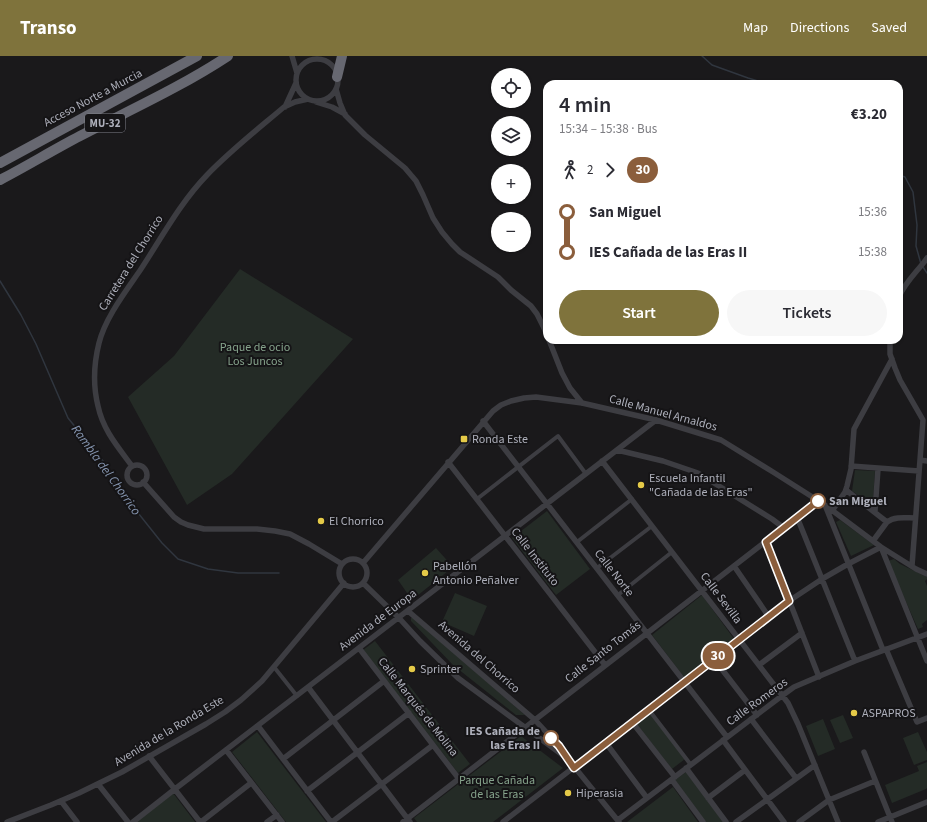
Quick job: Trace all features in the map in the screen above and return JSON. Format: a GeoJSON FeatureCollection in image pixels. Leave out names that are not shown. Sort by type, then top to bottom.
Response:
{"type":"FeatureCollection","features":[{"type":"Feature","properties":{"kind":"highway","name":"Acceso Norte a Murcia"},"geometry":{"type":"LineString","coordinates":[[0,163],[197,56]]}},
{"type":"Feature","properties":{"kind":"highway","name":"MU-32"},"geometry":{"type":"LineString","coordinates":[[0,180],[80,136],[170,90],[228,56]]}},
{"type":"Feature","properties":{"kind":"highway"},"geometry":{"type":"LineString","coordinates":[[338,77],[342,56]]}},
{"type":"Feature","properties":{"kind":"street"},"geometry":{"type":"LineString","coordinates":[[292,56],[297,73],[296,83],[298,90],[302,95],[308,99],[332,107],[345,115],[365,135],[405,168],[416,181],[433,218],[452,244],[460,252],[498,278],[531,306],[543,326]]}},
{"type":"Feature","properties":{"kind":"street"},"geometry":{"type":"LineString","coordinates":[[308,56],[318,60]]}},
{"type":"Feature","properties":{"kind":"street"},"geometry":{"type":"LineString","coordinates":[[297,73],[306,63],[312,60],[325,61],[335,70],[338,77],[338,83],[333,94],[322,101],[316,101]]}},
{"type":"Feature","properties":{"kind":"street","name":"Carretera del Chorrico"},"geometry":{"type":"LineString","coordinates":[[284,107],[296,83]]}},
{"type":"Feature","properties":{"kind":"street"},"geometry":{"type":"LineString","coordinates":[[336,88],[345,115]]}},
{"type":"Feature","properties":{"kind":"street","name":"Carretera del Chorrico"},"geometry":{"type":"LineString","coordinates":[[132,466],[103,424],[98,407],[95,370],[99,342],[104,329],[110,317],[174,216],[194,190],[220,162],[284,107],[295,102],[308,99]]}},
{"type":"Feature","properties":{"kind":"street"},"geometry":{"type":"LineString","coordinates":[[903,290],[909,279],[927,258]]}},
{"type":"Feature","properties":{"kind":"street"},"geometry":{"type":"LineString","coordinates":[[551,344],[562,373],[570,388],[582,404]]}},
{"type":"Feature","properties":{"kind":"street"},"geometry":{"type":"LineString","coordinates":[[890,344],[890,354],[894,368],[922,420],[912,566]]}},
{"type":"Feature","properties":{"kind":"street"},"geometry":{"type":"LineString","coordinates":[[832,511],[846,490],[851,466],[854,429],[892,359]]}},
{"type":"Feature","properties":{"kind":"street"},"geometry":{"type":"LineString","coordinates":[[363,563],[483,421],[501,405],[524,398],[536,397],[582,404]]}},
{"type":"Feature","properties":{"kind":"street","name":"Calle Manuel Arnaldos"},"geometry":{"type":"LineString","coordinates":[[582,404],[656,420],[721,440],[825,505],[873,541],[927,574]]}},
{"type":"Feature","properties":{"kind":"street","name":"Avenida de Europa"},"geometry":{"type":"LineString","coordinates":[[133,822],[656,420]]}},
{"type":"Feature","properties":{"kind":"street","name":"Calle Norte"},"geometry":{"type":"LineString","coordinates":[[483,421],[685,682],[745,770],[784,822]]}},
{"type":"Feature","properties":{"kind":"street"},"geometry":{"type":"LineString","coordinates":[[477,498],[558,436],[586,474]]}},
{"type":"Feature","properties":{"kind":"street"},"geometry":{"type":"LineString","coordinates":[[617,450],[663,461],[698,473],[784,528]]}},
{"type":"Feature","properties":{"kind":"street"},"geometry":{"type":"LineString","coordinates":[[920,460],[927,461]]}},
{"type":"Feature","properties":{"kind":"street","name":"Calle Sevilla"},"geometry":{"type":"LineString","coordinates":[[602,461],[783,695],[798,724],[838,822]]}},
{"type":"Feature","properties":{"kind":"street","name":"Calle Instituto"},"geometry":{"type":"LineString","coordinates":[[448,462],[605,665]]}},
{"type":"Feature","properties":{"kind":"street"},"geometry":{"type":"LineString","coordinates":[[139,465],[145,469],[147,474],[144,482],[136,484],[130,482],[128,472],[132,466],[139,465]]}},
{"type":"Feature","properties":{"kind":"street"},"geometry":{"type":"LineString","coordinates":[[851,466],[919,471]]}},
{"type":"Feature","properties":{"kind":"street"},"geometry":{"type":"LineString","coordinates":[[875,511],[878,469]]}},
{"type":"Feature","properties":{"kind":"street"},"geometry":{"type":"LineString","coordinates":[[144,482],[174,517],[188,525],[204,529],[257,529],[290,534],[342,564]]}},
{"type":"Feature","properties":{"kind":"street"},"geometry":{"type":"LineString","coordinates":[[846,490],[875,511],[887,522]]}},
{"type":"Feature","properties":{"kind":"street"},"geometry":{"type":"LineString","coordinates":[[577,542],[632,499]]}},
{"type":"Feature","properties":{"kind":"street","name":"Calle Santo Tomás"},"geometry":{"type":"LineString","coordinates":[[407,821],[459,778],[818,501]]}},
{"type":"Feature","properties":{"kind":"street"},"geometry":{"type":"LineString","coordinates":[[825,505],[884,649],[917,722],[927,718]]}},
{"type":"Feature","properties":{"kind":"street"},"geometry":{"type":"LineString","coordinates":[[797,517],[855,661]]}},
{"type":"Feature","properties":{"kind":"street"},"geometry":{"type":"LineString","coordinates":[[873,541],[890,519],[915,518]]}},
{"type":"Feature","properties":{"kind":"street"},"geometry":{"type":"LineString","coordinates":[[597,568],[652,526]]}},
{"type":"Feature","properties":{"kind":"street"},"geometry":{"type":"LineString","coordinates":[[766,542],[819,676]]}},
{"type":"Feature","properties":{"kind":"street"},"geometry":{"type":"LineString","coordinates":[[507,821],[789,601],[822,579],[882,547],[927,661]]}},
{"type":"Feature","properties":{"kind":"street"},"geometry":{"type":"LineString","coordinates":[[618,595],[672,552]]}},
{"type":"Feature","properties":{"kind":"street"},"geometry":{"type":"LineString","coordinates":[[350,559],[359,560],[363,563],[366,566],[367,571],[366,579],[363,583],[356,587],[348,586],[344,583],[340,576],[340,568],[342,564],[350,559]]}},
{"type":"Feature","properties":{"kind":"street"},"geometry":{"type":"LineString","coordinates":[[734,566],[769,617]]}},
{"type":"Feature","properties":{"kind":"street","name":"Avenida de la Ronda Este"},"geometry":{"type":"LineString","coordinates":[[7,822],[61,801],[122,772],[225,712],[262,681],[344,583]]}},
{"type":"Feature","properties":{"kind":"street"},"geometry":{"type":"LineString","coordinates":[[363,583],[458,678],[568,759],[616,821]]}},
{"type":"Feature","properties":{"kind":"street","name":"Avenida del Chorrico"},"geometry":{"type":"LineString","coordinates":[[408,611],[535,720],[559,746],[568,759]]}},
{"type":"Feature","properties":{"kind":"street"},"geometry":{"type":"LineString","coordinates":[[759,665],[802,633]]}},
{"type":"Feature","properties":{"kind":"street","name":"Calle Romeros"},"geometry":{"type":"LineString","coordinates":[[616,821],[794,687],[884,649],[927,634]]}},
{"type":"Feature","properties":{"kind":"street","name":"Calle Marqués de Molina"},"geometry":{"type":"LineString","coordinates":[[359,648],[459,778]]}},
{"type":"Feature","properties":{"kind":"street"},"geometry":{"type":"LineString","coordinates":[[714,659],[757,714]]}},
{"type":"Feature","properties":{"kind":"street"},"geometry":{"type":"LineString","coordinates":[[274,667],[296,696]]}},
{"type":"Feature","properties":{"kind":"street"},"geometry":{"type":"LineString","coordinates":[[283,758],[384,681]]}},
{"type":"Feature","properties":{"kind":"street"},"geometry":{"type":"LineString","coordinates":[[308,688],[382,784],[407,821]]}},
{"type":"Feature","properties":{"kind":"street"},"geometry":{"type":"LineString","coordinates":[[649,710],[689,767],[708,798],[726,822]]}},
{"type":"Feature","properties":{"kind":"street"},"geometry":{"type":"LineString","coordinates":[[307,791],[409,713]]}},
{"type":"Feature","properties":{"kind":"street"},"geometry":{"type":"LineString","coordinates":[[751,719],[796,778]]}},
{"type":"Feature","properties":{"kind":"street"},"geometry":{"type":"LineString","coordinates":[[632,722],[703,822]]}},
{"type":"Feature","properties":{"kind":"street"},"geometry":{"type":"LineString","coordinates":[[258,726],[332,822],[433,745]]}},
{"type":"Feature","properties":{"kind":"street"},"geometry":{"type":"LineString","coordinates":[[606,743],[647,798]]}},
{"type":"Feature","properties":{"kind":"street"},"geometry":{"type":"LineString","coordinates":[[226,750],[282,822]]}},
{"type":"Feature","properties":{"kind":"street"},"geometry":{"type":"LineString","coordinates":[[864,752],[891,820]]}},
{"type":"Feature","properties":{"kind":"street"},"geometry":{"type":"LineString","coordinates":[[149,756],[201,822],[252,783]]}},
{"type":"Feature","properties":{"kind":"street"},"geometry":{"type":"LineString","coordinates":[[736,822],[815,765]]}},
{"type":"Feature","properties":{"kind":"street"},"geometry":{"type":"LineString","coordinates":[[708,798],[745,770]]}},
{"type":"Feature","properties":{"kind":"street"},"geometry":{"type":"LineString","coordinates":[[799,822],[829,800],[875,781]]}},
{"type":"Feature","properties":{"kind":"street"},"geometry":{"type":"LineString","coordinates":[[98,784],[128,822]]}},
{"type":"Feature","properties":{"kind":"street"},"geometry":{"type":"LineString","coordinates":[[61,801],[77,822]]}},
{"type":"Feature","properties":{"kind":"street"},"geometry":{"type":"LineString","coordinates":[[878,822],[891,820],[927,802]]}},
{"type":"Feature","properties":{"kind":"street"},"geometry":{"type":"LineString","coordinates":[[267,822],[276,815]]}},
{"type":"Feature","properties":{"kind":"green space","name":"Paque de ocio Los Juncos"},"geometry":{"type":"Polygon","coordinates":[[[240,269],[353,339],[232,474],[187,505],[128,397],[174,356],[240,269]]]}},
{"type":"Feature","properties":{"kind":"green space"},"geometry":{"type":"Polygon","coordinates":[[[855,470],[875,471],[873,500],[865,500],[852,491],[855,470]]]}},
{"type":"Feature","properties":{"kind":"green space"},"geometry":{"type":"Polygon","coordinates":[[[547,511],[590,569],[556,595],[512,538],[547,511]]]}},
{"type":"Feature","properties":{"kind":"green space"},"geometry":{"type":"Polygon","coordinates":[[[840,520],[874,545],[851,556],[836,522],[840,520]]]}},
{"type":"Feature","properties":{"kind":"green space","name":"Pabellón Antonio Peñalver"},"geometry":{"type":"Polygon","coordinates":[[[436,548],[453,567],[412,600],[398,580],[436,548]]]}},
{"type":"Feature","properties":{"kind":"green space"},"geometry":{"type":"Polygon","coordinates":[[[894,559],[900,564],[927,577],[925,581],[927,586],[927,620],[922,624],[923,627],[918,629],[888,561],[894,559]]]}},
{"type":"Feature","properties":{"kind":"green space"},"geometry":{"type":"Polygon","coordinates":[[[455,593],[487,606],[474,636],[442,622],[455,593]]]}},
{"type":"Feature","properties":{"kind":"green space"},"geometry":{"type":"Polygon","coordinates":[[[702,595],[734,639],[684,677],[652,635],[702,595]]]}},
{"type":"Feature","properties":{"kind":"green space"},"geometry":{"type":"Polygon","coordinates":[[[413,617],[525,715],[516,715],[453,665],[411,621],[411,618],[413,617]]]}},
{"type":"Feature","properties":{"kind":"green space"},"geometry":{"type":"Polygon","coordinates":[[[375,641],[470,764],[458,773],[363,650],[375,641]]]}},
{"type":"Feature","properties":{"kind":"green space"},"geometry":{"type":"Polygon","coordinates":[[[650,713],[685,759],[672,769],[636,723],[650,713]]]}},
{"type":"Feature","properties":{"kind":"green space"},"geometry":{"type":"Polygon","coordinates":[[[843,715],[853,738],[840,743],[830,720],[843,715]]]}},
{"type":"Feature","properties":{"kind":"green space"},"geometry":{"type":"Polygon","coordinates":[[[823,719],[835,749],[818,756],[806,726],[823,719]]]}},
{"type":"Feature","properties":{"kind":"green space"},"geometry":{"type":"Polygon","coordinates":[[[257,732],[326,822],[286,822],[232,752],[257,732]]]}},
{"type":"Feature","properties":{"kind":"green space"},"geometry":{"type":"Polygon","coordinates":[[[918,732],[927,752],[927,760],[914,765],[903,738],[918,732]]]}},
{"type":"Feature","properties":{"kind":"green space","name":"Parque Cañada de las Eras"},"geometry":{"type":"Polygon","coordinates":[[[521,736],[563,768],[493,822],[417,822],[414,818],[521,736]]]}},
{"type":"Feature","properties":{"kind":"green space"},"geometry":{"type":"Polygon","coordinates":[[[927,762],[927,789],[926,788],[892,803],[885,785],[919,771],[917,766],[927,762]]]}},
{"type":"Feature","properties":{"kind":"green space"},"geometry":{"type":"Polygon","coordinates":[[[686,772],[723,822],[706,822],[675,780],[686,772]]]}},
{"type":"Feature","properties":{"kind":"green space"},"geometry":{"type":"Polygon","coordinates":[[[673,787],[698,822],[627,822],[673,787]]]}},
{"type":"Feature","properties":{"kind":"green space"},"geometry":{"type":"Polygon","coordinates":[[[173,793],[195,822],[136,822],[173,793]]]}},
{"type":"Feature","properties":{"kind":"waterway"},"geometry":{"type":"LineString","coordinates":[[702,56],[712,65],[755,80]]}},
{"type":"Feature","properties":{"kind":"waterway"},"geometry":{"type":"LineString","coordinates":[[903,176],[905,177],[913,192],[917,225],[916,246],[921,264]]}},
{"type":"Feature","properties":{"kind":"waterway"},"geometry":{"type":"LineString","coordinates":[[923,267],[927,273]]}},
{"type":"Feature","properties":{"kind":"waterway","name":"Rambla del Chorrico"},"geometry":{"type":"LineString","coordinates":[[0,281],[21,315],[36,344],[68,418],[103,461],[115,484],[162,543],[178,559],[208,569],[238,573],[279,573]]}},
{"type":"Feature","properties":{"kind":"bus line","name":"30"},"geometry":{"type":"LineString","coordinates":[[551,738],[559,746],[574,768],[789,601],[766,542],[818,501]]}},
{"type":"Feature","properties":{"kind":"place","name":"Ronda Este"},"geometry":{"type":"Point","coordinates":[464,439]}},
{"type":"Feature","properties":{"kind":"place","name":"Escuela Infantil \"Cañada de las Eras\""},"geometry":{"type":"Point","coordinates":[641,485]}},
{"type":"Feature","properties":{"kind":"place","name":"San Miguel"},"geometry":{"type":"Point","coordinates":[818,501]}},
{"type":"Feature","properties":{"kind":"place","name":"El Chorrico"},"geometry":{"type":"Point","coordinates":[321,521]}},
{"type":"Feature","properties":{"kind":"place","name":"Pabellón Antonio Peñalver"},"geometry":{"type":"Point","coordinates":[425,573]}},
{"type":"Feature","properties":{"kind":"place","name":"Sprinter"},"geometry":{"type":"Point","coordinates":[412,669]}},
{"type":"Feature","properties":{"kind":"place","name":"ASPAPROS"},"geometry":{"type":"Point","coordinates":[854,713]}},
{"type":"Feature","properties":{"kind":"place","name":"IES Cañada de las Eras II"},"geometry":{"type":"Point","coordinates":[551,738]}},
{"type":"Feature","properties":{"kind":"place","name":"Hiperasia"},"geometry":{"type":"Point","coordinates":[568,793]}}]}
